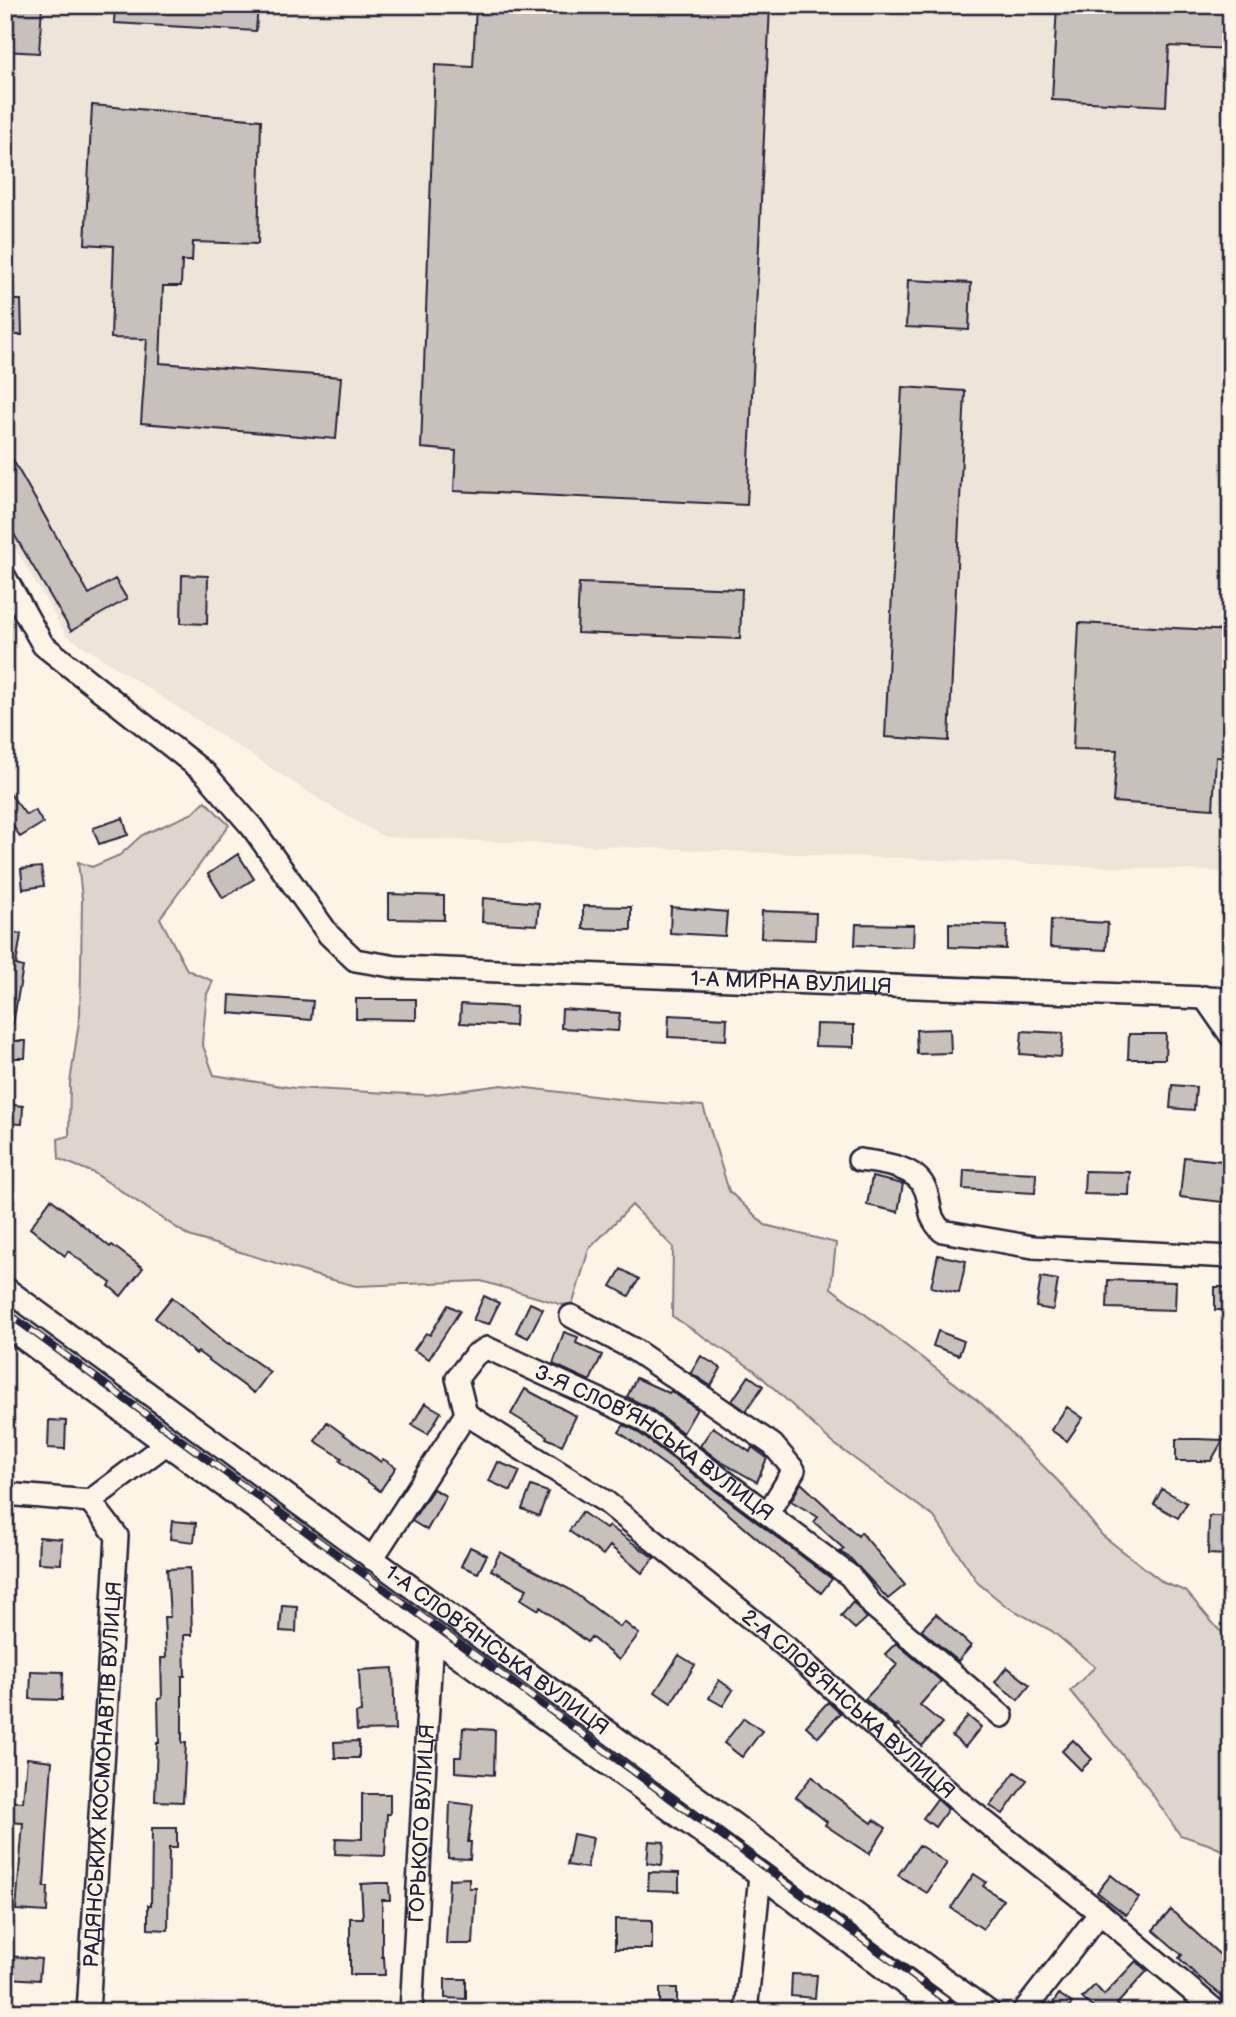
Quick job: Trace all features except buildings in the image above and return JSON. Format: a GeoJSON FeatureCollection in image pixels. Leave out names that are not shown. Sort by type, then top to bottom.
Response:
{"type":"FeatureCollection","features":[{"type":"Feature","properties":{"kind":"street","name":"1-А МИРНА ВУЛИЦЯ"},"geometry":{"type":"LineString","coordinates":[[5,577],[43,645],[205,773],[252,827],[329,935],[355,960],[397,967],[1231,999]]}},
{"type":"Feature","properties":{"kind":"street"},"geometry":{"type":"LineString","coordinates":[[1204,997],[1231,1036]]}},
{"type":"Feature","properties":{"kind":"street"},"geometry":{"type":"LineString","coordinates":[[859,1160],[891,1165],[916,1176],[926,1189],[932,1220],[942,1231],[1033,1247],[1231,1257]]}},
{"type":"Feature","properties":{"kind":"street","name":"1-А СЛОВ’ЯНСЬКА ВУЛИЦЯ"},"geometry":{"type":"LineString","coordinates":[[5,1288],[989,2012]]}},
{"type":"Feature","properties":{"kind":"street"},"geometry":{"type":"LineString","coordinates":[[571,1316],[633,1349],[773,1446],[794,1471],[768,1513]]}},
{"type":"Feature","properties":{"kind":"street"},"geometry":{"type":"LineString","coordinates":[[5,1325],[760,1875],[942,2012]]}},
{"type":"Feature","properties":{"kind":"street","name":"3-Я СЛОВ’ЯНСЬКА ВУЛИЦЯ"},"geometry":{"type":"LineString","coordinates":[[466,1413],[457,1378],[475,1355],[487,1348],[642,1419],[850,1576],[873,1606],[1002,1716]]}},
{"type":"Feature","properties":{"kind":"street"},"geometry":{"type":"LineString","coordinates":[[372,1559],[466,1413]]}},
{"type":"Feature","properties":{"kind":"street","name":"2-А СЛОВ’ЯНСЬКА ВУЛИЦЯ"},"geometry":{"type":"LineString","coordinates":[[466,1413],[606,1502],[786,1647],[961,1803],[1100,1913],[1217,2012]]}},
{"type":"Feature","properties":{"kind":"street"},"geometry":{"type":"LineString","coordinates":[[5,1494],[90,1501],[166,1444]]}},
{"type":"Feature","properties":{"kind":"street","name":"РАДЯНСЬКИХ КОСМОНАВТІВ ВУЛИЦЯ"},"geometry":{"type":"LineString","coordinates":[[88,2012],[117,1536],[90,1501]]}},
{"type":"Feature","properties":{"kind":"street","name":"ГОРЬКОГО ВУЛИЦЯ"},"geometry":{"type":"LineString","coordinates":[[411,2012],[432,1636]]}},
{"type":"Feature","properties":{"kind":"street"},"geometry":{"type":"LineString","coordinates":[[746,2012],[760,1875]]}},
{"type":"Feature","properties":{"kind":"street"},"geometry":{"type":"LineString","coordinates":[[1023,2012],[1100,1913]]}},
{"type":"Feature","properties":{"kind":"shaded area"},"geometry":{"type":"Polygon","coordinates":[[[5,5],[1231,5],[1231,872],[384,837],[330,806],[66,635],[5,530],[5,5]]]}},
{"type":"Feature","properties":{"kind":"shaded area"},"geometry":{"type":"Polygon","coordinates":[[[205,801],[229,825],[160,918],[187,970],[213,981],[207,994],[202,1043],[214,1075],[294,1088],[427,1095],[502,1085],[703,1106],[729,1191],[765,1225],[836,1243],[831,1288],[982,1404],[1062,1485],[1102,1535],[1164,1583],[1186,1591],[1218,1629],[1231,1639],[1231,1854],[1180,1835],[1139,1775],[1070,1691],[1095,1667],[1052,1631],[1006,1606],[978,1583],[934,1517],[833,1443],[754,1370],[672,1316],[673,1247],[632,1205],[589,1249],[573,1303],[563,1305],[481,1281],[356,1286],[314,1275],[189,1236],[94,1173],[59,1159],[58,1139],[69,1136],[70,1083],[80,1015],[82,899],[78,862],[92,867],[120,855],[142,835],[193,813],[205,801]]]}},
{"type":"Feature","properties":{"kind":"railway"},"geometry":{"type":"LineString","coordinates":[[5,1311],[962,2012]]}}]}
